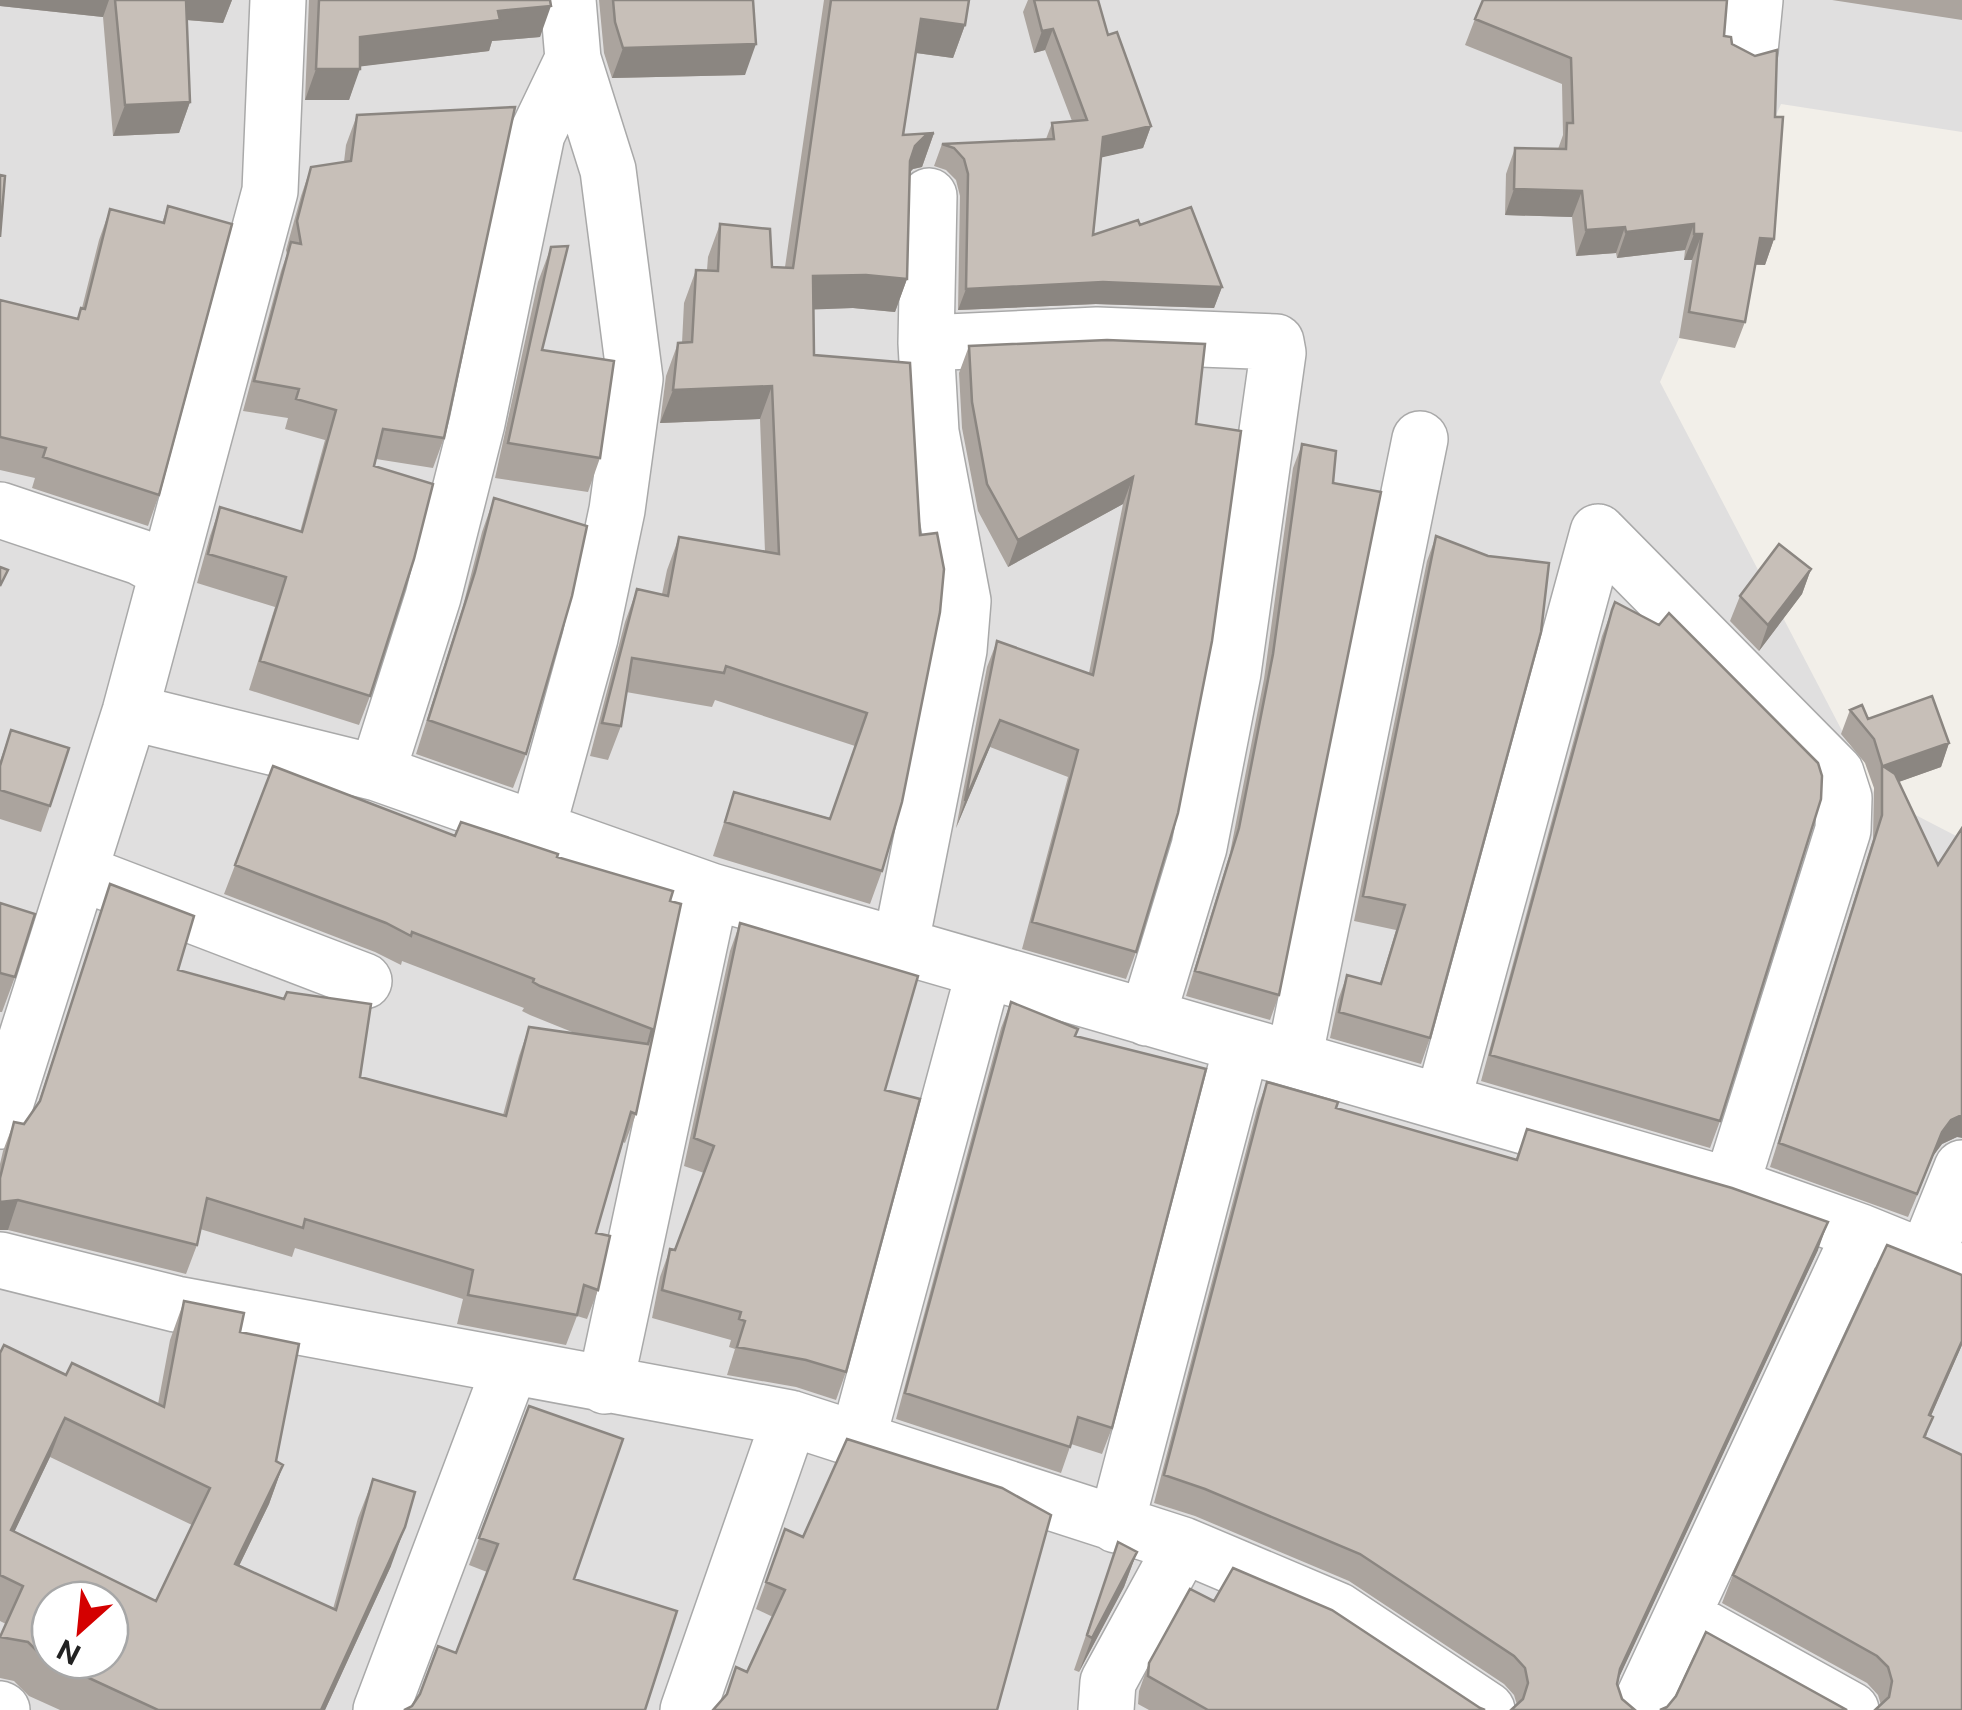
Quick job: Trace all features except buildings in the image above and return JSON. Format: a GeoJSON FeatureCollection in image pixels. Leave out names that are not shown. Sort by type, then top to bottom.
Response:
{"type":"FeatureCollection","features":[{"type":"Feature","properties":{"kind":"street"},"geometry":{"type":"LineString","coordinates":[[0,1121],[130,712],[270,191],[278,0]]}},
{"type":"Feature","properties":{"kind":"street"},"geometry":{"type":"LineString","coordinates":[[537,830],[594,620],[617,510],[635,379],[608,170],[574,59],[568,0]]}},
{"type":"Feature","properties":{"kind":"street"},"geometry":{"type":"LineString","coordinates":[[376,774],[433,597],[472,442],[537,134],[574,59]]}},
{"type":"Feature","properties":{"kind":"street"},"geometry":{"type":"LineString","coordinates":[[900,947],[960,650],[963,601],[931,432],[926,342],[929,196]]}},
{"type":"Feature","properties":{"kind":"street"},"geometry":{"type":"LineString","coordinates":[[926,342],[1096,335],[1276,342],[1278,353],[1233,673],[1198,847],[1147,1018]]}},
{"type":"Feature","properties":{"kind":"street"},"geometry":{"type":"LineString","coordinates":[[1116,1524],[1268,1052],[1420,439]]}},
{"type":"Feature","properties":{"kind":"street"},"geometry":{"type":"LineString","coordinates":[[0,510],[140,557],[168,572]]}},
{"type":"Feature","properties":{"kind":"street"},"geometry":{"type":"LineString","coordinates":[[1443,1100],[1598,532],[1836,773],[1844,798],[1843,830],[1731,1186]]}},
{"type":"Feature","properties":{"kind":"street"},"geometry":{"type":"LineString","coordinates":[[130,712],[376,774],[712,891],[1731,1186],[1944,1265],[1962,1168]]}},
{"type":"Feature","properties":{"kind":"street"},"geometry":{"type":"LineString","coordinates":[[79,872],[364,981]]}},
{"type":"Feature","properties":{"kind":"street"},"geometry":{"type":"LineString","coordinates":[[605,1386],[712,891]]}},
{"type":"Feature","properties":{"kind":"street"},"geometry":{"type":"LineString","coordinates":[[857,1442],[984,972]]}},
{"type":"Feature","properties":{"kind":"street"},"geometry":{"type":"LineString","coordinates":[[1638,1710],[1861,1232]]}},
{"type":"Feature","properties":{"kind":"street"},"geometry":{"type":"LineString","coordinates":[[0,1260],[176,1304],[790,1418],[1183,1545],[1337,1610],[1487,1710]]}},
{"type":"Feature","properties":{"kind":"street"},"geometry":{"type":"LineString","coordinates":[[381,1710],[510,1368]]}},
{"type":"Feature","properties":{"kind":"street"},"geometry":{"type":"LineString","coordinates":[[688,1710],[790,1418]]}},
{"type":"Feature","properties":{"kind":"street"},"geometry":{"type":"LineString","coordinates":[[1107,1709],[1108,1682],[1183,1545]]}},
{"type":"Feature","properties":{"kind":"street"},"geometry":{"type":"LineString","coordinates":[[1682,1616],[1851,1710]]}},
{"type":"Feature","properties":{"kind":"shaded area"},"geometry":{"type":"Polygon","coordinates":[[[0,0],[1962,0],[1962,132],[1781,104],[1660,382],[1875,794],[1962,839],[1962,1710],[0,1710],[0,0]]]}}]}
